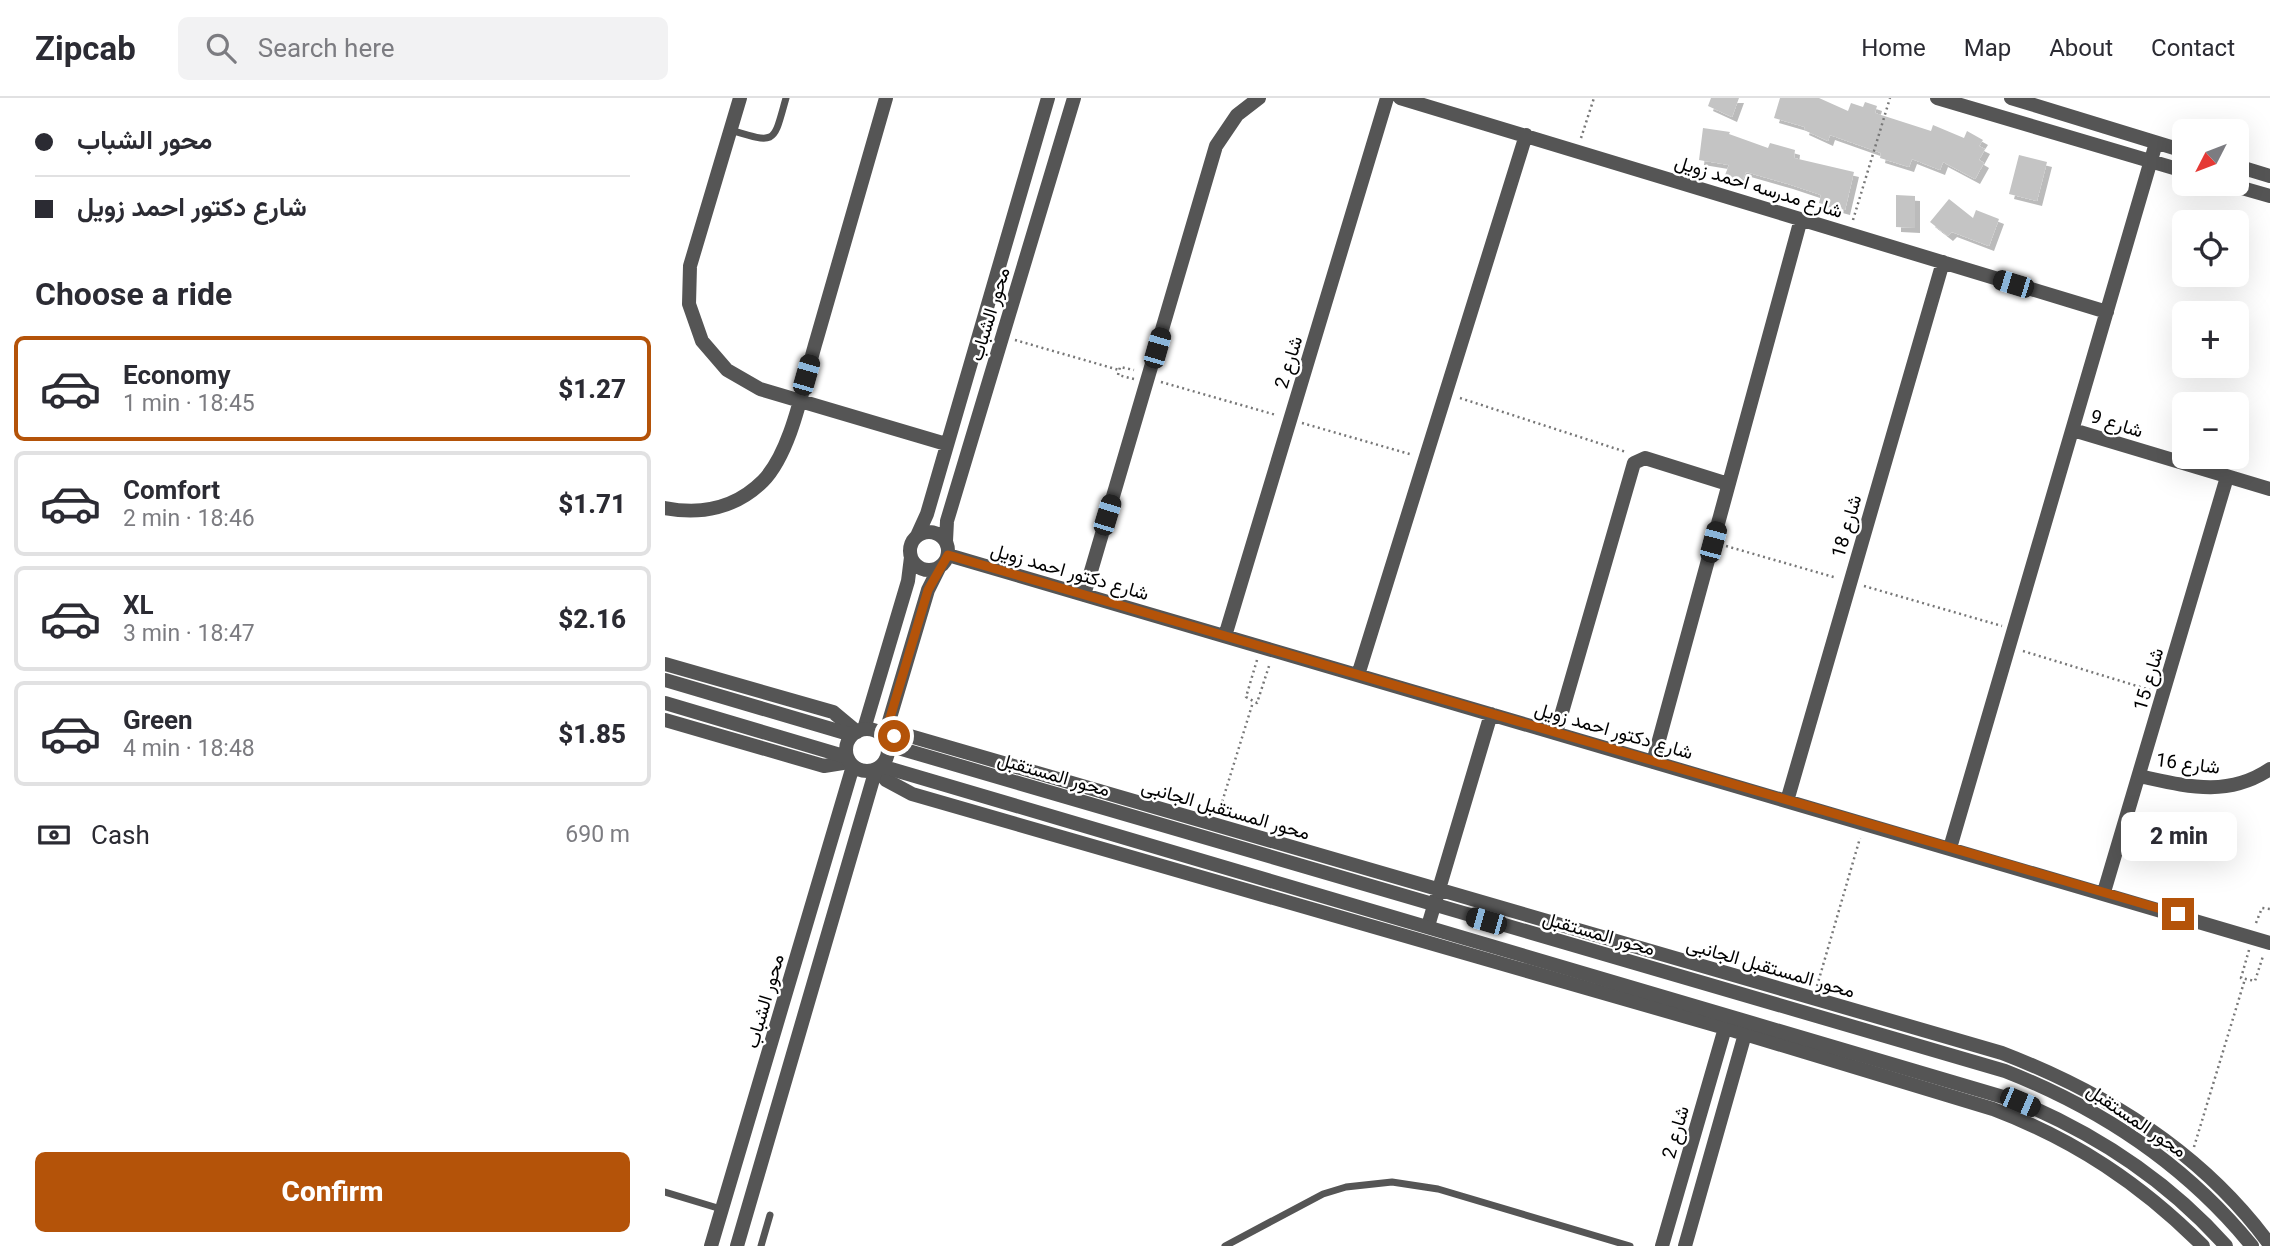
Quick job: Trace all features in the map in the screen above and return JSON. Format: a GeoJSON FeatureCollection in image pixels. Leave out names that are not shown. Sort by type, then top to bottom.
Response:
{"type":"FeatureCollection","features":[{"type":"Feature","properties":{"kind":"street"},"geometry":{"type":"LineString","coordinates":[[740,98],[690,266],[689,304],[694,323],[708,348],[727,370],[760,389],[946,444]]}},
{"type":"Feature","properties":{"kind":"street"},"geometry":{"type":"LineString","coordinates":[[665,508],[699,511],[717,508],[750,492],[775,465],[799,401],[886,98]]}},
{"type":"Feature","properties":{"kind":"street","name":"محور الشباب"},"geometry":{"type":"LineString","coordinates":[[917,536],[927,514],[1048,98]]}},
{"type":"Feature","properties":{"kind":"street","name":"محور الشباب"},"geometry":{"type":"LineString","coordinates":[[947,548],[947,521],[1074,98]]}},
{"type":"Feature","properties":{"kind":"street"},"geometry":{"type":"LineString","coordinates":[[1084,594],[1216,146],[1237,115],[1259,98]]}},
{"type":"Feature","properties":{"kind":"street","name":"شارع 2"},"geometry":{"type":"LineString","coordinates":[[1225,636],[1387,98]]}},
{"type":"Feature","properties":{"kind":"street","name":"شارع مدرسه احمد زويل"},"geometry":{"type":"LineString","coordinates":[[1400,98],[2107,312]]}},
{"type":"Feature","properties":{"kind":"street"},"geometry":{"type":"LineString","coordinates":[[1937,98],[2172,167]]}},
{"type":"Feature","properties":{"kind":"street"},"geometry":{"type":"LineString","coordinates":[[2011,98],[2172,148]]}},
{"type":"Feature","properties":{"kind":"street"},"geometry":{"type":"LineString","coordinates":[[1358,675],[1526,135]]}},
{"type":"Feature","properties":{"kind":"street"},"geometry":{"type":"LineString","coordinates":[[1950,848],[2156,143]]}},
{"type":"Feature","properties":{"kind":"street"},"geometry":{"type":"LineString","coordinates":[[2249,170],[2270,176]]}},
{"type":"Feature","properties":{"kind":"street"},"geometry":{"type":"LineString","coordinates":[[2249,190],[2270,196]]}},
{"type":"Feature","properties":{"kind":"street"},"geometry":{"type":"LineString","coordinates":[[1653,762],[1801,219]]}},
{"type":"Feature","properties":{"kind":"street","name":"شارع 18"},"geometry":{"type":"LineString","coordinates":[[1787,801],[1943,262]]}},
{"type":"Feature","properties":{"kind":"street","name":"شارع 9"},"geometry":{"type":"LineString","coordinates":[[2073,430],[2270,489]]}},
{"type":"Feature","properties":{"kind":"street"},"geometry":{"type":"LineString","coordinates":[[1556,733],[1631,469],[1636,461],[1645,458],[1728,484]]}},
{"type":"Feature","properties":{"kind":"street","name":"شارع 15"},"geometry":{"type":"LineString","coordinates":[[2104,892],[2227,477]]}},
{"type":"Feature","properties":{"kind":"street"},"geometry":{"type":"LineString","coordinates":[[712,1243],[736,1246],[878,768],[887,757],[886,742],[928,590],[947,548],[930,532],[917,536],[911,543],[908,581],[858,732],[847,743],[850,761]]}},
{"type":"Feature","properties":{"kind":"street","name":"شارع دكتور احمد زويل"},"geometry":{"type":"LineString","coordinates":[[947,548],[1084,594],[1267,649],[2261,939]]}},
{"type":"Feature","properties":{"kind":"street"},"geometry":{"type":"LineString","coordinates":[[911,557],[925,570],[939,568]]}},
{"type":"Feature","properties":{"kind":"street"},"geometry":{"type":"LineString","coordinates":[[665,664],[833,712],[858,732]]}},
{"type":"Feature","properties":{"kind":"street"},"geometry":{"type":"LineString","coordinates":[[665,680],[858,732],[873,730],[886,742]]}},
{"type":"Feature","properties":{"kind":"street"},"geometry":{"type":"LineString","coordinates":[[665,703],[850,761],[864,771],[878,768]]}},
{"type":"Feature","properties":{"kind":"street"},"geometry":{"type":"LineString","coordinates":[[1428,926],[1490,714]]}},
{"type":"Feature","properties":{"kind":"street"},"geometry":{"type":"LineString","coordinates":[[665,720],[824,766],[850,761]]}},
{"type":"Feature","properties":{"kind":"street","name":"محور المستقبل الجانبى"},"geometry":{"type":"LineString","coordinates":[[886,742],[903,734],[2001,1053],[2043,1069],[2123,1110],[2190,1160],[2228,1195],[2270,1245]]}},
{"type":"Feature","properties":{"kind":"street","name":"محور المستقبل"},"geometry":{"type":"LineString","coordinates":[[886,742],[1434,906],[2005,1071],[2079,1103],[2148,1146],[2210,1199],[2252,1246]]}},
{"type":"Feature","properties":{"kind":"street","name":"محور الشباب"},"geometry":{"type":"LineString","coordinates":[[712,1243],[850,761]]}},
{"type":"Feature","properties":{"kind":"street"},"geometry":{"type":"LineString","coordinates":[[878,768],[886,780],[912,794],[1725,1028],[1993,1109],[2036,1125],[2083,1149],[2127,1178],[2203,1246]]}},
{"type":"Feature","properties":{"kind":"street","name":"محور المستقبل"},"geometry":{"type":"LineString","coordinates":[[878,768],[1428,926],[2020,1102],[2077,1128],[2120,1153],[2180,1199],[2226,1246]]}},
{"type":"Feature","properties":{"kind":"street","name":"شارع 16"},"geometry":{"type":"LineString","coordinates":[[2139,776],[2217,790],[2244,783],[2270,769]]}},
{"type":"Feature","properties":{"kind":"street","name":"شارع 2"},"geometry":{"type":"LineString","coordinates":[[1662,1246],[1725,1028]]}},
{"type":"Feature","properties":{"kind":"street"},"geometry":{"type":"LineString","coordinates":[[1685,1246],[1745,1034]]}},
{"type":"Feature","properties":{"kind":"lane"},"geometry":{"type":"LineString","coordinates":[[730,130],[763,140],[771,138],[776,132],[786,98]]}},
{"type":"Feature","properties":{"kind":"lane"},"geometry":{"type":"LineString","coordinates":[[1226,1246],[1323,1194],[1369,1182],[1392,1182],[1438,1189],[1630,1246]]}},
{"type":"Feature","properties":{"kind":"lane"},"geometry":{"type":"LineString","coordinates":[[665,1192],[722,1209]]}},
{"type":"Feature","properties":{"kind":"lane"},"geometry":{"type":"LineString","coordinates":[[761,1246],[770,1215]]}},
{"type":"Feature","properties":{"kind":"path"},"geometry":{"type":"LineString","coordinates":[[1577,151],[1594,98]]}},
{"type":"Feature","properties":{"kind":"path"},"geometry":{"type":"LineString","coordinates":[[1849,233],[1890,98]]}},
{"type":"Feature","properties":{"kind":"path"},"geometry":{"type":"LineString","coordinates":[[1003,337],[1119,370],[1121,367],[1148,378]]}},
{"type":"Feature","properties":{"kind":"path"},"geometry":{"type":"LineString","coordinates":[[1119,370],[1119,376],[1148,378]]}},
{"type":"Feature","properties":{"kind":"path"},"geometry":{"type":"LineString","coordinates":[[1447,394],[1626,451],[1636,461]]}},
{"type":"Feature","properties":{"kind":"path"},"geometry":{"type":"LineString","coordinates":[[2010,647],[2163,694]]}},
{"type":"Feature","properties":{"kind":"path"},"geometry":{"type":"LineString","coordinates":[[1267,649],[1259,702],[1253,702],[1246,697],[1267,649]]}},
{"type":"Feature","properties":{"kind":"path"},"geometry":{"type":"LineString","coordinates":[[1216,826],[1253,702]]}},
{"type":"Feature","properties":{"kind":"path"},"geometry":{"type":"LineString","coordinates":[[1814,999],[1864,823]]}},
{"type":"Feature","properties":{"kind":"path"},"geometry":{"type":"LineString","coordinates":[[2261,939],[2240,976],[2245,979],[2255,981],[2261,939],[2262,908],[2269,909],[2270,903]]}},
{"type":"Feature","properties":{"kind":"path"},"geometry":{"type":"LineString","coordinates":[[2190,1160],[2245,979]]}},
{"type":"Feature","properties":{"kind":"building"},"geometry":{"type":"Polygon","coordinates":[[[1711,98],[1739,98],[1732,117],[1708,106],[1711,98]]]}},
{"type":"Feature","properties":{"kind":"building"},"geometry":{"type":"Polygon","coordinates":[[[1780,98],[1819,98],[1848,111],[1851,103],[1863,107],[1865,102],[1877,106],[1875,113],[1931,131],[1933,125],[1964,138],[1967,131],[1983,140],[1979,146],[1985,149],[1979,160],[1984,163],[1975,179],[1943,162],[1940,170],[1912,159],[1909,167],[1880,158],[1881,153],[1830,135],[1828,141],[1804,130],[1805,127],[1774,118],[1780,98]]]}},
{"type":"Feature","properties":{"kind":"building"},"geometry":{"type":"Polygon","coordinates":[[[1703,128],[1730,132],[1729,134],[1768,148],[1770,143],[1795,150],[1794,158],[1854,172],[1845,210],[1819,203],[1821,195],[1746,172],[1742,181],[1725,175],[1729,165],[1699,160],[1703,128]]]}},
{"type":"Feature","properties":{"kind":"building"},"geometry":{"type":"Polygon","coordinates":[[[2019,155],[2047,162],[2037,201],[2009,194],[2019,155]]]}},
{"type":"Feature","properties":{"kind":"building"},"geometry":{"type":"Polygon","coordinates":[[[1896,195],[1915,196],[1915,228],[1896,227],[1896,195]]]}},
{"type":"Feature","properties":{"kind":"building"},"geometry":{"type":"Polygon","coordinates":[[[1949,199],[1973,218],[1976,210],[1999,219],[1989,246],[1952,232],[1948,236],[1930,222],[1949,199]]]}},
{"type":"Feature","properties":{"kind":"route"},"geometry":{"type":"LineString","coordinates":[[894,736],[886,742],[884,738],[928,590],[948,555],[2178,914]]}}]}
